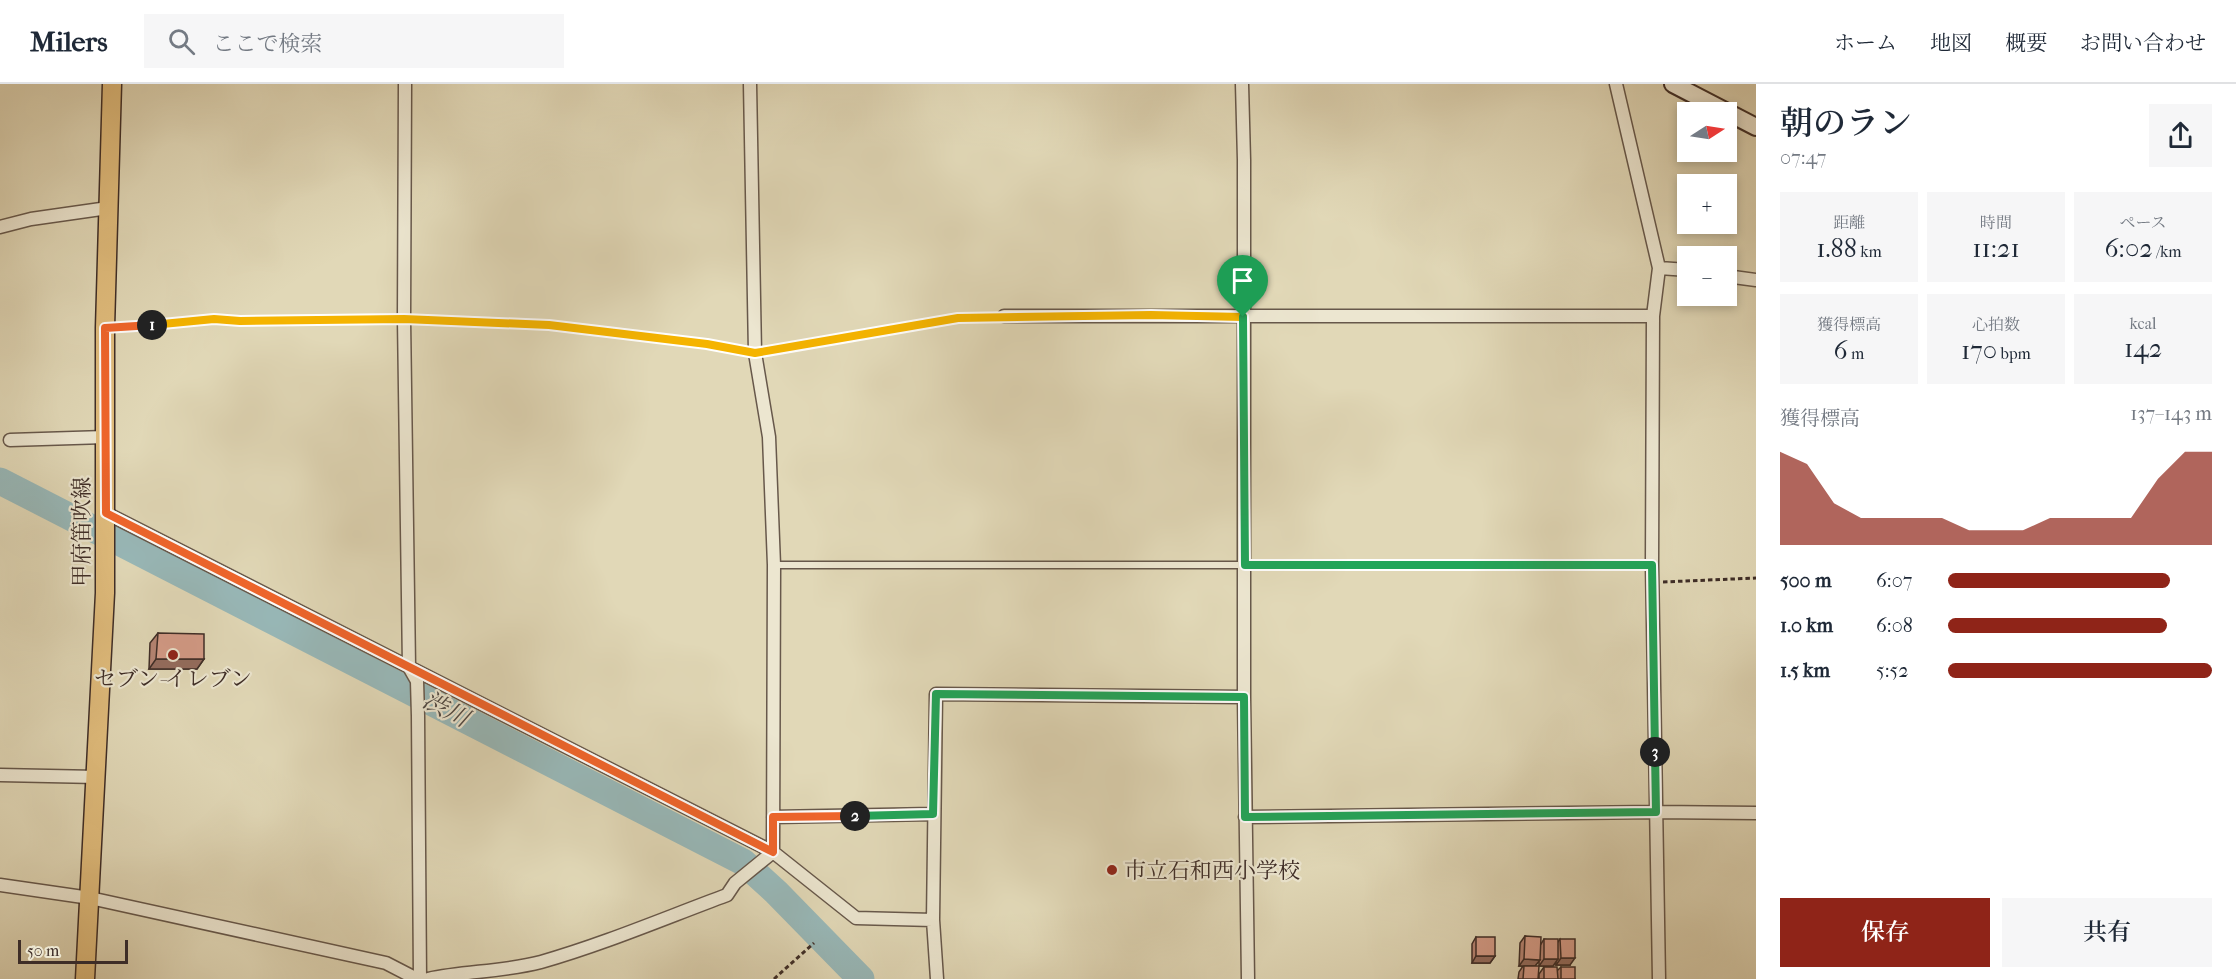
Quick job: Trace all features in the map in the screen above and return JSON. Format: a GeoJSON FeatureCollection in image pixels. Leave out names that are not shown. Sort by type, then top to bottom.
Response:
{"type":"FeatureCollection","features":[{"type":"Feature","properties":{"kind":"main road","name":"甲府笛吹線"},"geometry":{"type":"LineString","coordinates":[[85,979],[106,565],[105,328],[112,84]]}},
{"type":"Feature","properties":{"kind":"main road"},"geometry":{"type":"LineString","coordinates":[[1673,84],[1756,127]]}},
{"type":"Feature","properties":{"kind":"street"},"geometry":{"type":"LineString","coordinates":[[0,885],[90,898],[386,963],[419,979],[417,681],[409,667],[404,319],[405,84]]}},
{"type":"Feature","properties":{"kind":"street"},"geometry":{"type":"LineString","coordinates":[[750,84],[755,353],[769,437],[774,566],[773,852]]}},
{"type":"Feature","properties":{"kind":"street"},"geometry":{"type":"LineString","coordinates":[[1242,84],[1244,697],[1248,979]]}},
{"type":"Feature","properties":{"kind":"street"},"geometry":{"type":"LineString","coordinates":[[1616,84],[1659,268],[1653,316],[1652,565],[1659,979]]}},
{"type":"Feature","properties":{"kind":"street"},"geometry":{"type":"LineString","coordinates":[[0,227],[31,219],[108,208]]}},
{"type":"Feature","properties":{"kind":"street"},"geometry":{"type":"LineString","coordinates":[[1659,268],[1677,269]]}},
{"type":"Feature","properties":{"kind":"street"},"geometry":{"type":"LineString","coordinates":[[1737,277],[1756,280]]}},
{"type":"Feature","properties":{"kind":"street"},"geometry":{"type":"LineString","coordinates":[[1004,316],[1653,316]]}},
{"type":"Feature","properties":{"kind":"street"},"geometry":{"type":"LineString","coordinates":[[10,440],[105,437]]}},
{"type":"Feature","properties":{"kind":"street"},"geometry":{"type":"LineString","coordinates":[[106,518],[409,667],[773,852],[856,918],[933,920]]}},
{"type":"Feature","properties":{"kind":"street"},"geometry":{"type":"LineString","coordinates":[[937,979],[933,920],[936,694],[1244,697]]}},
{"type":"Feature","properties":{"kind":"street"},"geometry":{"type":"LineString","coordinates":[[0,775],[97,777]]}},
{"type":"Feature","properties":{"kind":"street"},"geometry":{"type":"LineString","coordinates":[[1245,817],[1756,813]]}},
{"type":"Feature","properties":{"kind":"street"},"geometry":{"type":"LineString","coordinates":[[773,817],[933,814]]}},
{"type":"Feature","properties":{"kind":"street"},"geometry":{"type":"LineString","coordinates":[[428,979],[451,974],[494,972],[606,941],[727,895],[735,883],[773,852]]}},
{"type":"Feature","properties":{"kind":"lane"},"geometry":{"type":"LineString","coordinates":[[105,328],[214,319],[240,321],[404,319],[549,325],[707,344],[755,353]]}},
{"type":"Feature","properties":{"kind":"lane"},"geometry":{"type":"LineString","coordinates":[[774,566],[1245,565]]}},
{"type":"Feature","properties":{"kind":"path"},"geometry":{"type":"LineString","coordinates":[[755,353],[958,318],[1004,316]]}},
{"type":"Feature","properties":{"kind":"path"},"geometry":{"type":"LineString","coordinates":[[1245,565],[1652,565]]}},
{"type":"Feature","properties":{"kind":"path"},"geometry":{"type":"LineString","coordinates":[[1652,582],[1756,578]]}},
{"type":"Feature","properties":{"kind":"path"},"geometry":{"type":"LineString","coordinates":[[774,979],[814,943]]}},
{"type":"Feature","properties":{"kind":"building"},"geometry":{"type":"Polygon","coordinates":[[[158,633],[204,634],[204,659],[156,659],[158,633]]]}},
{"type":"Feature","properties":{"kind":"building"},"geometry":{"type":"Polygon","coordinates":[[[1525,936],[1541,937],[1540,960],[1524,959],[1525,936]]]}},
{"type":"Feature","properties":{"kind":"building"},"geometry":{"type":"Polygon","coordinates":[[[1476,937],[1495,937],[1495,956],[1476,956],[1476,937]]]}},
{"type":"Feature","properties":{"kind":"building"},"geometry":{"type":"Polygon","coordinates":[[[1544,939],[1558,939],[1558,959],[1544,959],[1544,939]]]}},
{"type":"Feature","properties":{"kind":"building"},"geometry":{"type":"Polygon","coordinates":[[[1560,939],[1575,939],[1575,958],[1561,958],[1560,939]]]}},
{"type":"Feature","properties":{"kind":"building"},"geometry":{"type":"Polygon","coordinates":[[[1524,966],[1539,966],[1538,979],[1523,979],[1524,966]]]}},
{"type":"Feature","properties":{"kind":"building"},"geometry":{"type":"Polygon","coordinates":[[[1544,967],[1557,967],[1558,979],[1544,979],[1544,967]]]}},
{"type":"Feature","properties":{"kind":"building"},"geometry":{"type":"Polygon","coordinates":[[[1561,967],[1575,967],[1575,979],[1561,979],[1561,967]]]}},
{"type":"Feature","properties":{"kind":"waterway","name":"渋川"},"geometry":{"type":"LineString","coordinates":[[0,481],[743,862],[776,892],[861,979]]}},
{"type":"Feature","properties":{"kind":"place","name":"セブン-イレブン"},"geometry":{"type":"Point","coordinates":[173,655]}},
{"type":"Feature","properties":{"kind":"place","name":"市立石和西小学校"},"geometry":{"type":"Point","coordinates":[1112,870]}},
{"type":"Feature","properties":{"kind":"route"},"geometry":{"type":"LineString","coordinates":[[1151,315],[1243,317],[1245,565],[1652,565],[1656,812],[1245,817],[1244,697],[936,694],[933,814],[773,817],[773,852],[106,513],[105,328],[214,319],[240,321],[404,319],[549,325],[707,344],[755,353],[958,318],[1151,315]]}}]}
